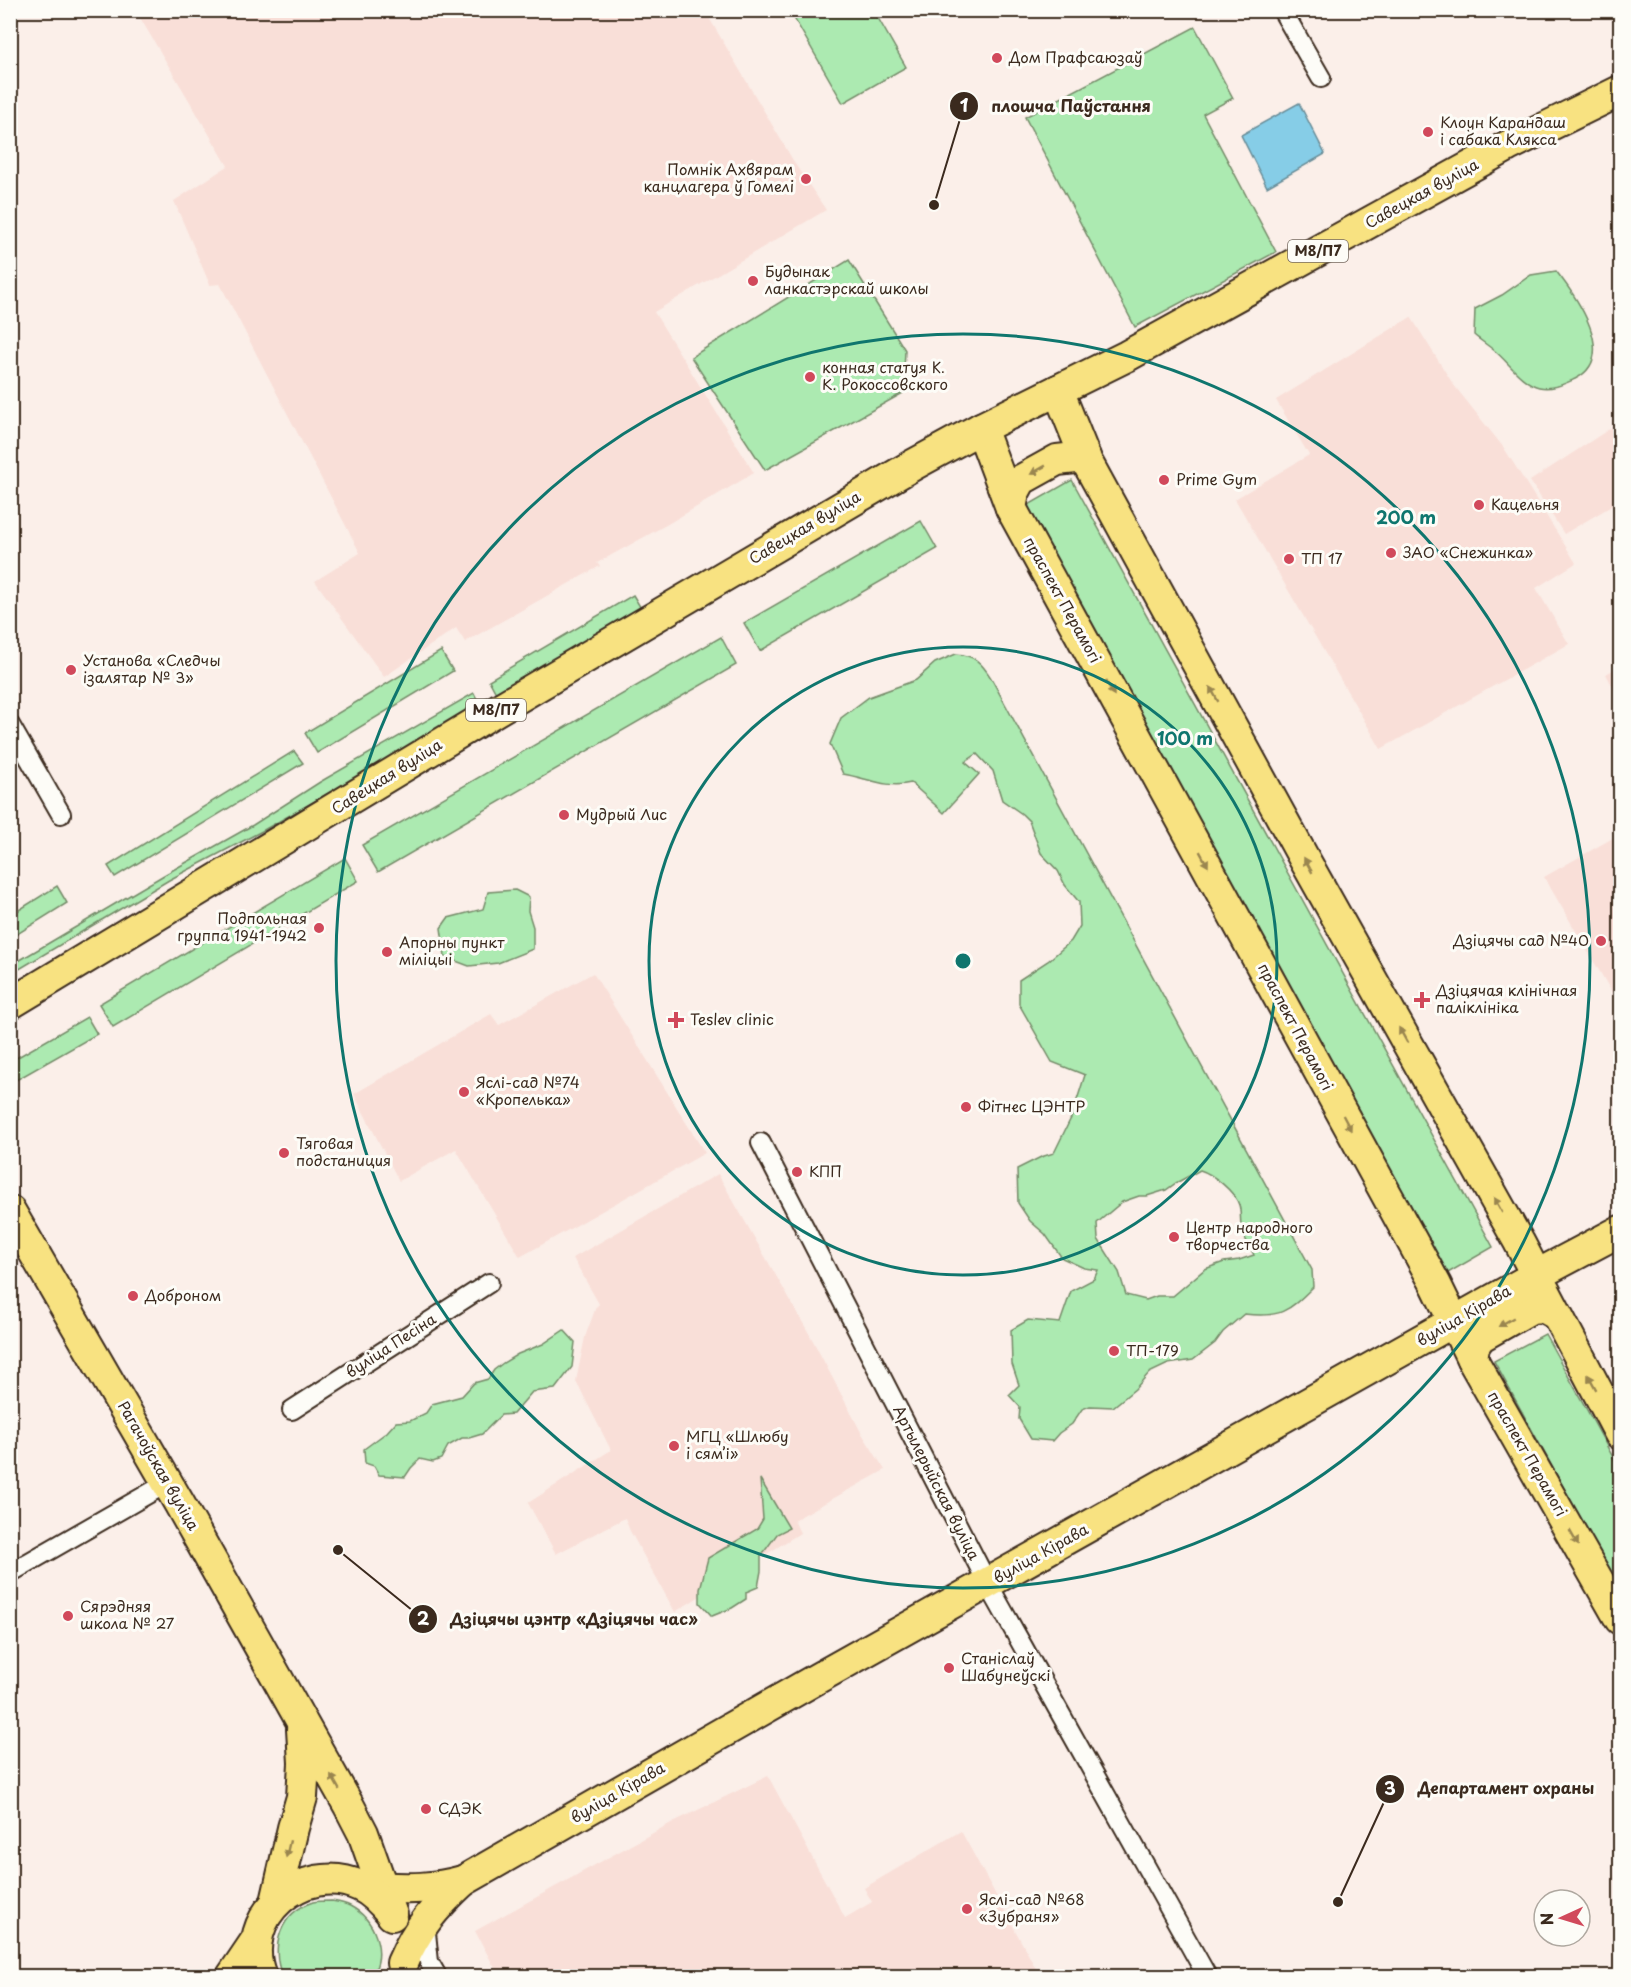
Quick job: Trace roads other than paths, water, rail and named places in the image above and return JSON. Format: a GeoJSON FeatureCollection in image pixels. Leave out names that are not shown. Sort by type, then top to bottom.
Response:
{"type":"FeatureCollection","features":[{"type":"Feature","properties":{"kind":"main road","name":"Савецкая вуліца"},"geometry":{"type":"LineString","coordinates":[[10,1004],[496,710],[913,465],[981,428],[1127,356],[1508,146],[1620,91]]}},
{"type":"Feature","properties":{"kind":"main road"},"geometry":{"type":"LineString","coordinates":[[1058,390],[1084,457],[1307,864],[1519,1242],[1620,1434]]}},
{"type":"Feature","properties":{"kind":"main road","name":"праспект Перамогі"},"geometry":{"type":"LineString","coordinates":[[981,428],[1011,508],[1436,1285],[1472,1359],[1620,1620]]}},
{"type":"Feature","properties":{"kind":"main road"},"geometry":{"type":"LineString","coordinates":[[1011,508],[1014,493],[1021,480],[1057,460],[1084,457]]}},
{"type":"Feature","properties":{"kind":"main road","name":"Рагачоўская вуліца"},"geometry":{"type":"LineString","coordinates":[[10,1211],[168,1483],[363,1833],[379,1896],[416,1970]]}},
{"type":"Feature","properties":{"kind":"main road","name":"вуліца Кірава"},"geometry":{"type":"LineString","coordinates":[[276,1902],[291,1890],[307,1882],[325,1879],[344,1880],[379,1896],[451,1884],[1535,1276],[1620,1231]]}},
{"type":"Feature","properties":{"kind":"main road"},"geometry":{"type":"LineString","coordinates":[[1436,1285],[1456,1293],[1470,1290],[1506,1268],[1515,1258],[1519,1242]]}},
{"type":"Feature","properties":{"kind":"main road"},"geometry":{"type":"LineString","coordinates":[[1472,1359],[1474,1346],[1480,1337],[1531,1308],[1543,1307],[1554,1312]]}},
{"type":"Feature","properties":{"kind":"main road","name":"Рагачоўская вуліца"},"geometry":{"type":"LineString","coordinates":[[276,1902],[302,1797],[304,1763],[301,1723]]}},
{"type":"Feature","properties":{"kind":"main road"},"geometry":{"type":"LineString","coordinates":[[363,1833],[388,1858],[412,1875],[451,1884]]}},
{"type":"Feature","properties":{"kind":"main road","name":"вуліца Кірава"},"geometry":{"type":"LineString","coordinates":[[416,1970],[412,1941],[451,1884]]}},
{"type":"Feature","properties":{"kind":"main road"},"geometry":{"type":"LineString","coordinates":[[232,1977],[257,1939],[264,1919],[276,1902]]}},
{"type":"Feature","properties":{"kind":"main road"},"geometry":{"type":"LineString","coordinates":[[257,1939],[257,1967],[261,1977]]}},
{"type":"Feature","properties":{"kind":"street"},"geometry":{"type":"LineString","coordinates":[[1282,10],[1321,78]]}},
{"type":"Feature","properties":{"kind":"street"},"geometry":{"type":"LineString","coordinates":[[10,724],[61,814]]}},
{"type":"Feature","properties":{"kind":"street","name":"Артылерыйская вуліца"},"geometry":{"type":"LineString","coordinates":[[761,1143],[988,1584],[1207,1977]]}},
{"type":"Feature","properties":{"kind":"street","name":"вуліца Песіна"},"geometry":{"type":"LineString","coordinates":[[292,1410],[489,1283]]}},
{"type":"Feature","properties":{"kind":"street"},"geometry":{"type":"LineString","coordinates":[[10,1573],[168,1483]]}},
{"type":"Feature","properties":{"kind":"water"},"geometry":{"type":"Polygon","coordinates":[[[1299,103],[1325,154],[1267,187],[1241,135],[1299,103]]]}},
{"type":"Feature","properties":{"kind":"place","name":"Дом Прафсаюзаў"},"geometry":{"type":"Point","coordinates":[997,58]}},
{"type":"Feature","properties":{"kind":"place","name":"Клоун Карандаш і сабака Клякса"},"geometry":{"type":"Point","coordinates":[1428,132]}},
{"type":"Feature","properties":{"kind":"place","name":"Помнік Ахвярам канцлагера ў Гомелі"},"geometry":{"type":"Point","coordinates":[806,179]}},
{"type":"Feature","properties":{"kind":"place","name":"плошча Паўстання"},"geometry":{"type":"Point","coordinates":[934,205]}},
{"type":"Feature","properties":{"kind":"place","name":"Будынак ланкастэрскай школы"},"geometry":{"type":"Point","coordinates":[753,281]}},
{"type":"Feature","properties":{"kind":"place","name":"конная статуя К. К. Рокоссовского"},"geometry":{"type":"Point","coordinates":[810,377]}},
{"type":"Feature","properties":{"kind":"place","name":"Prime Gym"},"geometry":{"type":"Point","coordinates":[1164,480]}},
{"type":"Feature","properties":{"kind":"place","name":"Кацельня"},"geometry":{"type":"Point","coordinates":[1479,505]}},
{"type":"Feature","properties":{"kind":"place","name":"ЗАО «Снежинка»"},"geometry":{"type":"Point","coordinates":[1391,553]}},
{"type":"Feature","properties":{"kind":"place","name":"ТП 17"},"geometry":{"type":"Point","coordinates":[1289,559]}},
{"type":"Feature","properties":{"kind":"place","name":"Установа «Следчы ізалятар № 3»"},"geometry":{"type":"Point","coordinates":[71,670]}},
{"type":"Feature","properties":{"kind":"place","name":"Мудрый Лис"},"geometry":{"type":"Point","coordinates":[564,815]}},
{"type":"Feature","properties":{"kind":"place","name":"Подпольная группа 1941-1942"},"geometry":{"type":"Point","coordinates":[319,928]}},
{"type":"Feature","properties":{"kind":"place","name":"Дзіцячы сад №40"},"geometry":{"type":"Point","coordinates":[1601,941]}},
{"type":"Feature","properties":{"kind":"place","name":"Апорны пункт міліцыі"},"geometry":{"type":"Point","coordinates":[387,952]}},
{"type":"Feature","properties":{"kind":"place","name":"Дзіцячая клінічная паліклініка"},"geometry":{"type":"Point","coordinates":[1422,1000]}},
{"type":"Feature","properties":{"kind":"place","name":"Teslev clinic"},"geometry":{"type":"Point","coordinates":[676,1020]}},
{"type":"Feature","properties":{"kind":"place","name":"Яслі-сад №74 «Кропелька»"},"geometry":{"type":"Point","coordinates":[464,1092]}},
{"type":"Feature","properties":{"kind":"place","name":"Фітнес ЦЭНТР"},"geometry":{"type":"Point","coordinates":[966,1107]}},
{"type":"Feature","properties":{"kind":"place","name":"Тяговая подстаниция"},"geometry":{"type":"Point","coordinates":[284,1153]}},
{"type":"Feature","properties":{"kind":"place","name":"КПП"},"geometry":{"type":"Point","coordinates":[797,1172]}},
{"type":"Feature","properties":{"kind":"place","name":"Центр народного творчества"},"geometry":{"type":"Point","coordinates":[1174,1237]}},
{"type":"Feature","properties":{"kind":"place","name":"Доброном"},"geometry":{"type":"Point","coordinates":[133,1296]}},
{"type":"Feature","properties":{"kind":"place","name":"ТП-179"},"geometry":{"type":"Point","coordinates":[1114,1351]}},
{"type":"Feature","properties":{"kind":"place","name":"МГЦ «Шлюбу і сямʼі»"},"geometry":{"type":"Point","coordinates":[674,1446]}},
{"type":"Feature","properties":{"kind":"place","name":"Дзіцячы цэнтр «Дзіцячы час»"},"geometry":{"type":"Point","coordinates":[338,1550]}},
{"type":"Feature","properties":{"kind":"place","name":"Сярэдняя школа № 27"},"geometry":{"type":"Point","coordinates":[68,1616]}},
{"type":"Feature","properties":{"kind":"place","name":"Станіслаў Шабунеўскі"},"geometry":{"type":"Point","coordinates":[949,1668]}},
{"type":"Feature","properties":{"kind":"place","name":"СДЭК"},"geometry":{"type":"Point","coordinates":[426,1809]}},
{"type":"Feature","properties":{"kind":"place","name":"Департамент охраны"},"geometry":{"type":"Point","coordinates":[1338,1902]}},
{"type":"Feature","properties":{"kind":"place","name":"Яслі-сад №68 «Зубраня»"},"geometry":{"type":"Point","coordinates":[967,1909]}}]}
